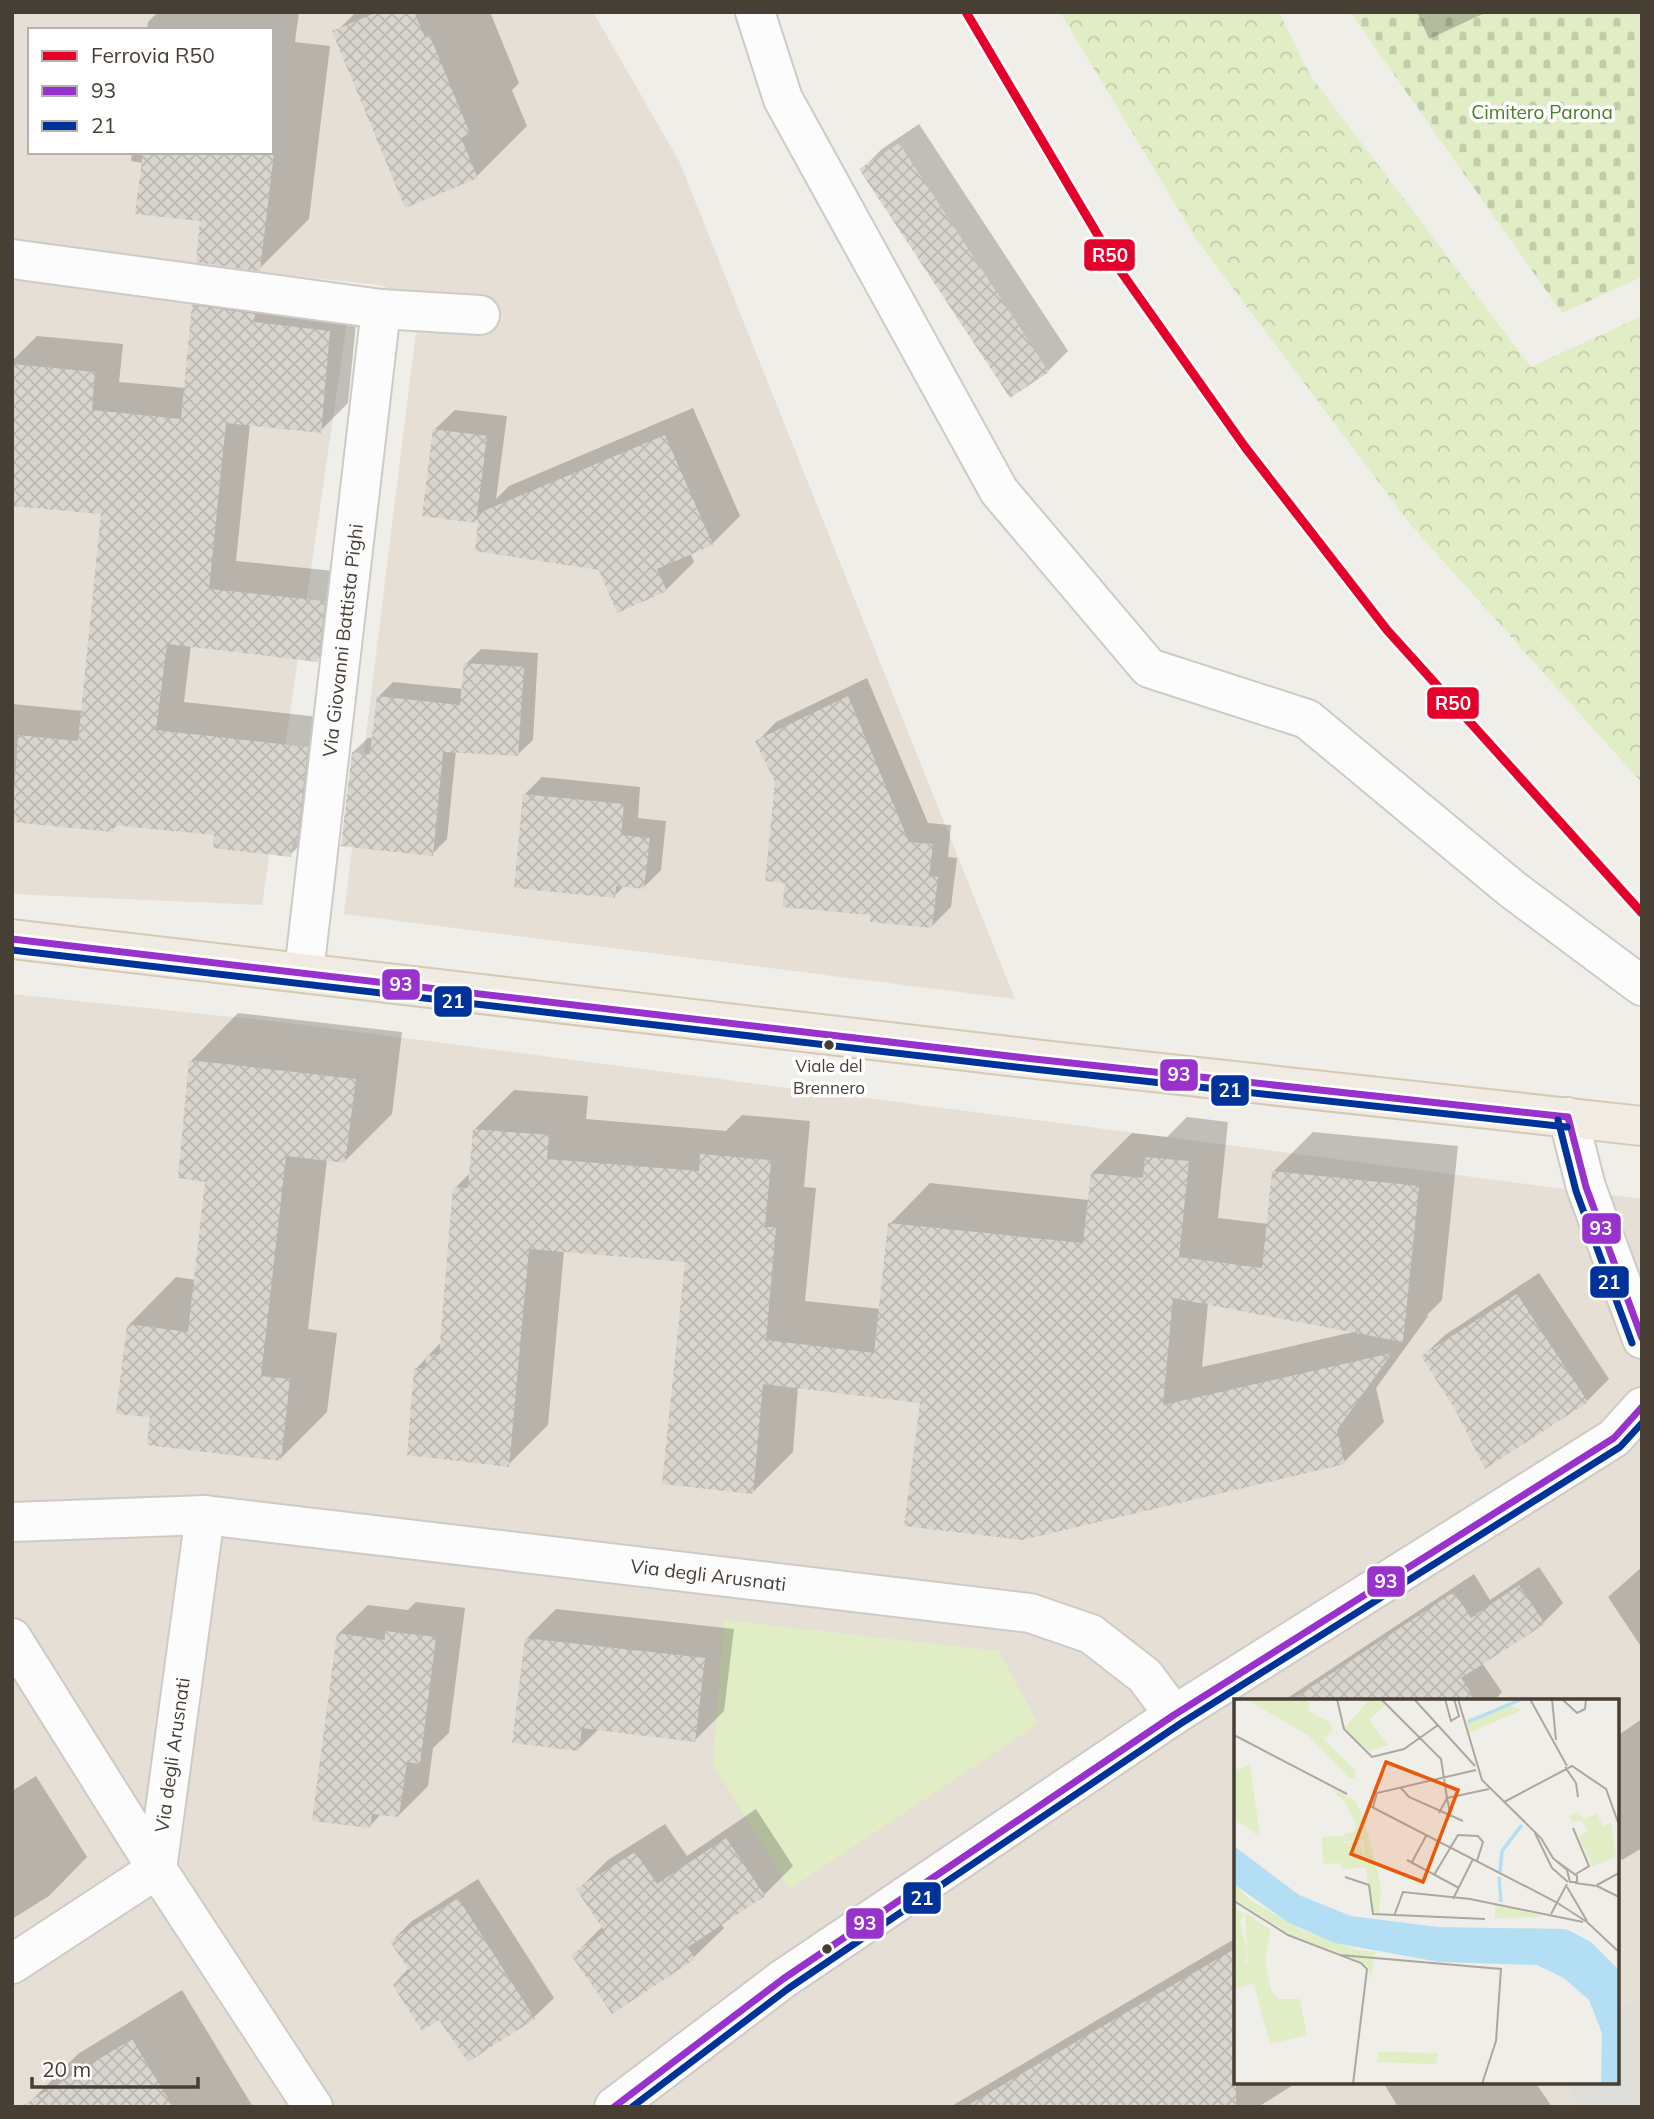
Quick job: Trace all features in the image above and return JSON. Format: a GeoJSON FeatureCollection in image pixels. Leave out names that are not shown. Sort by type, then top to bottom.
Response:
{"type":"FeatureCollection","features":[{"type":"Feature","properties":{"kind":"main road"},"geometry":{"type":"LineString","coordinates":[[12,939],[1034,1059],[1642,1126]]}},
{"type":"Feature","properties":{"kind":"street"},"geometry":{"type":"LineString","coordinates":[[755,12],[783,99],[999,491],[1149,668],[1307,719],[1513,888],[1642,986]]}},
{"type":"Feature","properties":{"kind":"street"},"geometry":{"type":"LineString","coordinates":[[12,260],[381,309],[480,315]]}},
{"type":"Feature","properties":{"kind":"street","name":"Via Giovanni Battista Pighi"},"geometry":{"type":"LineString","coordinates":[[304,972],[381,309]]}},
{"type":"Feature","properties":{"kind":"street"},"geometry":{"type":"LineString","coordinates":[[1568,1117],[1586,1187],[1642,1339]]}},
{"type":"Feature","properties":{"kind":"street"},"geometry":{"type":"LineString","coordinates":[[614,2107],[783,1979],[1174,1715],[1614,1438],[1642,1407]]}},
{"type":"Feature","properties":{"kind":"street","name":"Via degli Arusnati"},"geometry":{"type":"LineString","coordinates":[[12,1522],[205,1516],[1030,1613],[1091,1634],[1145,1676],[1174,1715]]}},
{"type":"Feature","properties":{"kind":"street","name":"Via degli Arusnati"},"geometry":{"type":"LineString","coordinates":[[157,1869],[205,1516]]}},
{"type":"Feature","properties":{"kind":"street","name":"Via degli Arusnati"},"geometry":{"type":"LineString","coordinates":[[12,1638],[157,1869],[313,2107]]}},
{"type":"Feature","properties":{"kind":"street"},"geometry":{"type":"LineString","coordinates":[[12,1964],[157,1869]]}},
{"type":"Feature","properties":{"kind":"shaded area"},"geometry":{"type":"Polygon","coordinates":[[[12,12],[593,12],[679,161],[1015,999],[344,914],[417,323],[402,294],[380,285],[12,247],[12,12]]]}},
{"type":"Feature","properties":{"kind":"shaded area"},"geometry":{"type":"Polygon","coordinates":[[[12,279],[347,322],[262,905],[12,894],[12,279]]]}},
{"type":"Feature","properties":{"kind":"shaded area"},"geometry":{"type":"Polygon","coordinates":[[[12,994],[289,1023],[1642,1199],[1642,2107],[12,2107],[12,994]]]}},
{"type":"Feature","properties":{"kind":"shaded area"},"geometry":{"type":"Polygon","coordinates":[[[1642,1997],[1642,2107],[1580,2107],[1564,2084],[1619,2084],[1619,2012],[1642,1997]]]}},
{"type":"Feature","properties":{"kind":"green space"},"geometry":{"type":"Polygon","coordinates":[[[1060,12],[1279,12],[1310,75],[1531,367],[1642,316],[1642,783],[1411,525],[1198,242],[1060,12]]]}},
{"type":"Feature","properties":{"kind":"green space","name":"Cimitero Parona"},"geometry":{"type":"Polygon","coordinates":[[[1350,12],[1642,12],[1642,277],[1562,313],[1350,12]]]}},
{"type":"Feature","properties":{"kind":"green space"},"geometry":{"type":"Polygon","coordinates":[[[724,1620],[999,1651],[1038,1724],[790,1889],[713,1765],[724,1620]]]}},
{"type":"Feature","properties":{"kind":"building"},"geometry":{"type":"Polygon","coordinates":[[[378,12],[414,12],[425,37],[430,36],[470,134],[461,138],[478,178],[405,208],[332,31],[378,12]]]}},
{"type":"Feature","properties":{"kind":"building"},"geometry":{"type":"Polygon","coordinates":[[[899,143],[1049,372],[1010,398],[859,169],[899,143]]]}},
{"type":"Feature","properties":{"kind":"building"},"geometry":{"type":"Polygon","coordinates":[[[274,152],[260,271],[196,262],[200,221],[135,214],[143,154],[274,152]]]}},
{"type":"Feature","properties":{"kind":"building"},"geometry":{"type":"Polygon","coordinates":[[[192,305],[255,314],[254,322],[330,331],[321,433],[226,423],[209,589],[325,601],[318,662],[167,644],[156,730],[308,747],[297,841],[293,840],[291,857],[213,848],[214,835],[113,825],[113,832],[12,822],[18,735],[78,741],[101,514],[12,506],[12,364],[95,372],[92,410],[181,419],[192,305]]]}},
{"type":"Feature","properties":{"kind":"building"},"geometry":{"type":"Polygon","coordinates":[[[433,429],[487,436],[476,523],[422,516],[433,429]]]}},
{"type":"Feature","properties":{"kind":"building"},"geometry":{"type":"Polygon","coordinates":[[[665,435],[713,545],[657,569],[667,591],[617,613],[599,570],[475,551],[479,513],[665,435]]]}},
{"type":"Feature","properties":{"kind":"building"},"geometry":{"type":"Polygon","coordinates":[[[464,663],[524,667],[518,756],[443,752],[433,856],[341,846],[352,752],[370,754],[377,696],[460,705],[464,663]]]}},
{"type":"Feature","properties":{"kind":"building"},"geometry":{"type":"Polygon","coordinates":[[[848,696],[909,842],[933,844],[929,876],[938,877],[932,928],[870,922],[870,915],[782,907],[785,883],[765,881],[775,782],[755,741],[848,696]]]}},
{"type":"Feature","properties":{"kind":"building"},"geometry":{"type":"Polygon","coordinates":[[[523,794],[624,804],[621,835],[650,838],[644,889],[616,886],[615,898],[514,888],[523,794]]]}},
{"type":"Feature","properties":{"kind":"building"},"geometry":{"type":"Polygon","coordinates":[[[189,1060],[356,1079],[345,1163],[286,1156],[261,1376],[290,1379],[281,1461],[147,1445],[150,1417],[116,1414],[127,1324],[188,1332],[205,1182],[178,1178],[189,1060]]]}},
{"type":"Feature","properties":{"kind":"building"},"geometry":{"type":"Polygon","coordinates":[[[473,1129],[549,1135],[547,1159],[699,1171],[700,1154],[771,1160],[765,1227],[776,1227],[766,1340],[874,1353],[888,1223],[1083,1243],[1091,1173],[1143,1178],[1145,1157],[1189,1161],[1179,1257],[1262,1268],[1272,1171],[1419,1186],[1403,1342],[1173,1298],[1163,1405],[1392,1353],[1337,1430],[1345,1464],[1022,1540],[904,1526],[920,1403],[763,1384],[753,1494],[662,1484],[685,1262],[529,1249],[509,1467],[407,1455],[414,1368],[425,1369],[426,1354],[439,1355],[453,1187],[468,1188],[473,1129]]]}},
{"type":"Feature","properties":{"kind":"building"},"geometry":{"type":"Polygon","coordinates":[[[1517,1294],[1588,1402],[1485,1469],[1456,1411],[1421,1356],[1517,1294]]]}},
{"type":"Feature","properties":{"kind":"building"},"geometry":{"type":"Polygon","coordinates":[[[1519,1585],[1545,1624],[1461,1678],[1475,1699],[1293,1699],[1454,1592],[1471,1618],[1519,1585]]]}},
{"type":"Feature","properties":{"kind":"building"},"geometry":{"type":"Polygon","coordinates":[[[385,1631],[436,1637],[420,1764],[407,1762],[399,1817],[372,1814],[370,1828],[312,1821],[337,1633],[385,1640],[385,1631]]]}},
{"type":"Feature","properties":{"kind":"building"},"geometry":{"type":"Polygon","coordinates":[[[525,1638],[705,1658],[695,1742],[582,1728],[579,1751],[512,1743],[525,1638]]]}},
{"type":"Feature","properties":{"kind":"building"},"geometry":{"type":"Polygon","coordinates":[[[726,1838],[765,1896],[688,1947],[695,1959],[612,2014],[571,1955],[605,1932],[576,1889],[635,1852],[657,1884],[726,1838]]]}},
{"type":"Feature","properties":{"kind":"building"},"geometry":{"type":"Polygon","coordinates":[[[458,1898],[535,2019],[468,2062],[439,2020],[422,2031],[392,1984],[410,1972],[390,1941],[458,1898]]]}},
{"type":"Feature","properties":{"kind":"building"},"geometry":{"type":"Polygon","coordinates":[[[1234,1949],[1236,2107],[965,2107],[1234,1949]]]}},
{"type":"Feature","properties":{"kind":"building"},"geometry":{"type":"Polygon","coordinates":[[[132,2039],[173,2107],[20,2107],[132,2039]]]}},
{"type":"Feature","properties":{"kind":"rail line","name":"R50"},"geometry":{"type":"LineString","coordinates":[[966,12],[1112,259],[1245,447],[1387,630],[1642,913]]}},
{"type":"Feature","properties":{"kind":"transit line","name":"93"},"geometry":{"type":"LineString","coordinates":[[12,939],[1034,1059],[1568,1117]]}},
{"type":"Feature","properties":{"kind":"transit line","name":"21"},"geometry":{"type":"LineString","coordinates":[[12,950],[1033,1069],[1567,1127]]}},
{"type":"Feature","properties":{"kind":"transit line","name":"93"},"geometry":{"type":"LineString","coordinates":[[1568,1117],[1586,1187],[1642,1338]]}},
{"type":"Feature","properties":{"kind":"transit line","name":"21"},"geometry":{"type":"LineString","coordinates":[[1558,1120],[1576,1191],[1632,1343]]}},
{"type":"Feature","properties":{"kind":"transit line","name":"93"},"geometry":{"type":"LineString","coordinates":[[614,2107],[783,1979],[1174,1715],[1614,1438],[1642,1407]]}},
{"type":"Feature","properties":{"kind":"transit line","name":"21"},"geometry":{"type":"LineString","coordinates":[[632,2107],[789,1988],[1180,1724],[1620,1447],[1642,1423]]}},
{"type":"Feature","properties":{"kind":"place","name":"Viale del Brennero"},"geometry":{"type":"Point","coordinates":[829,1045]}}]}
